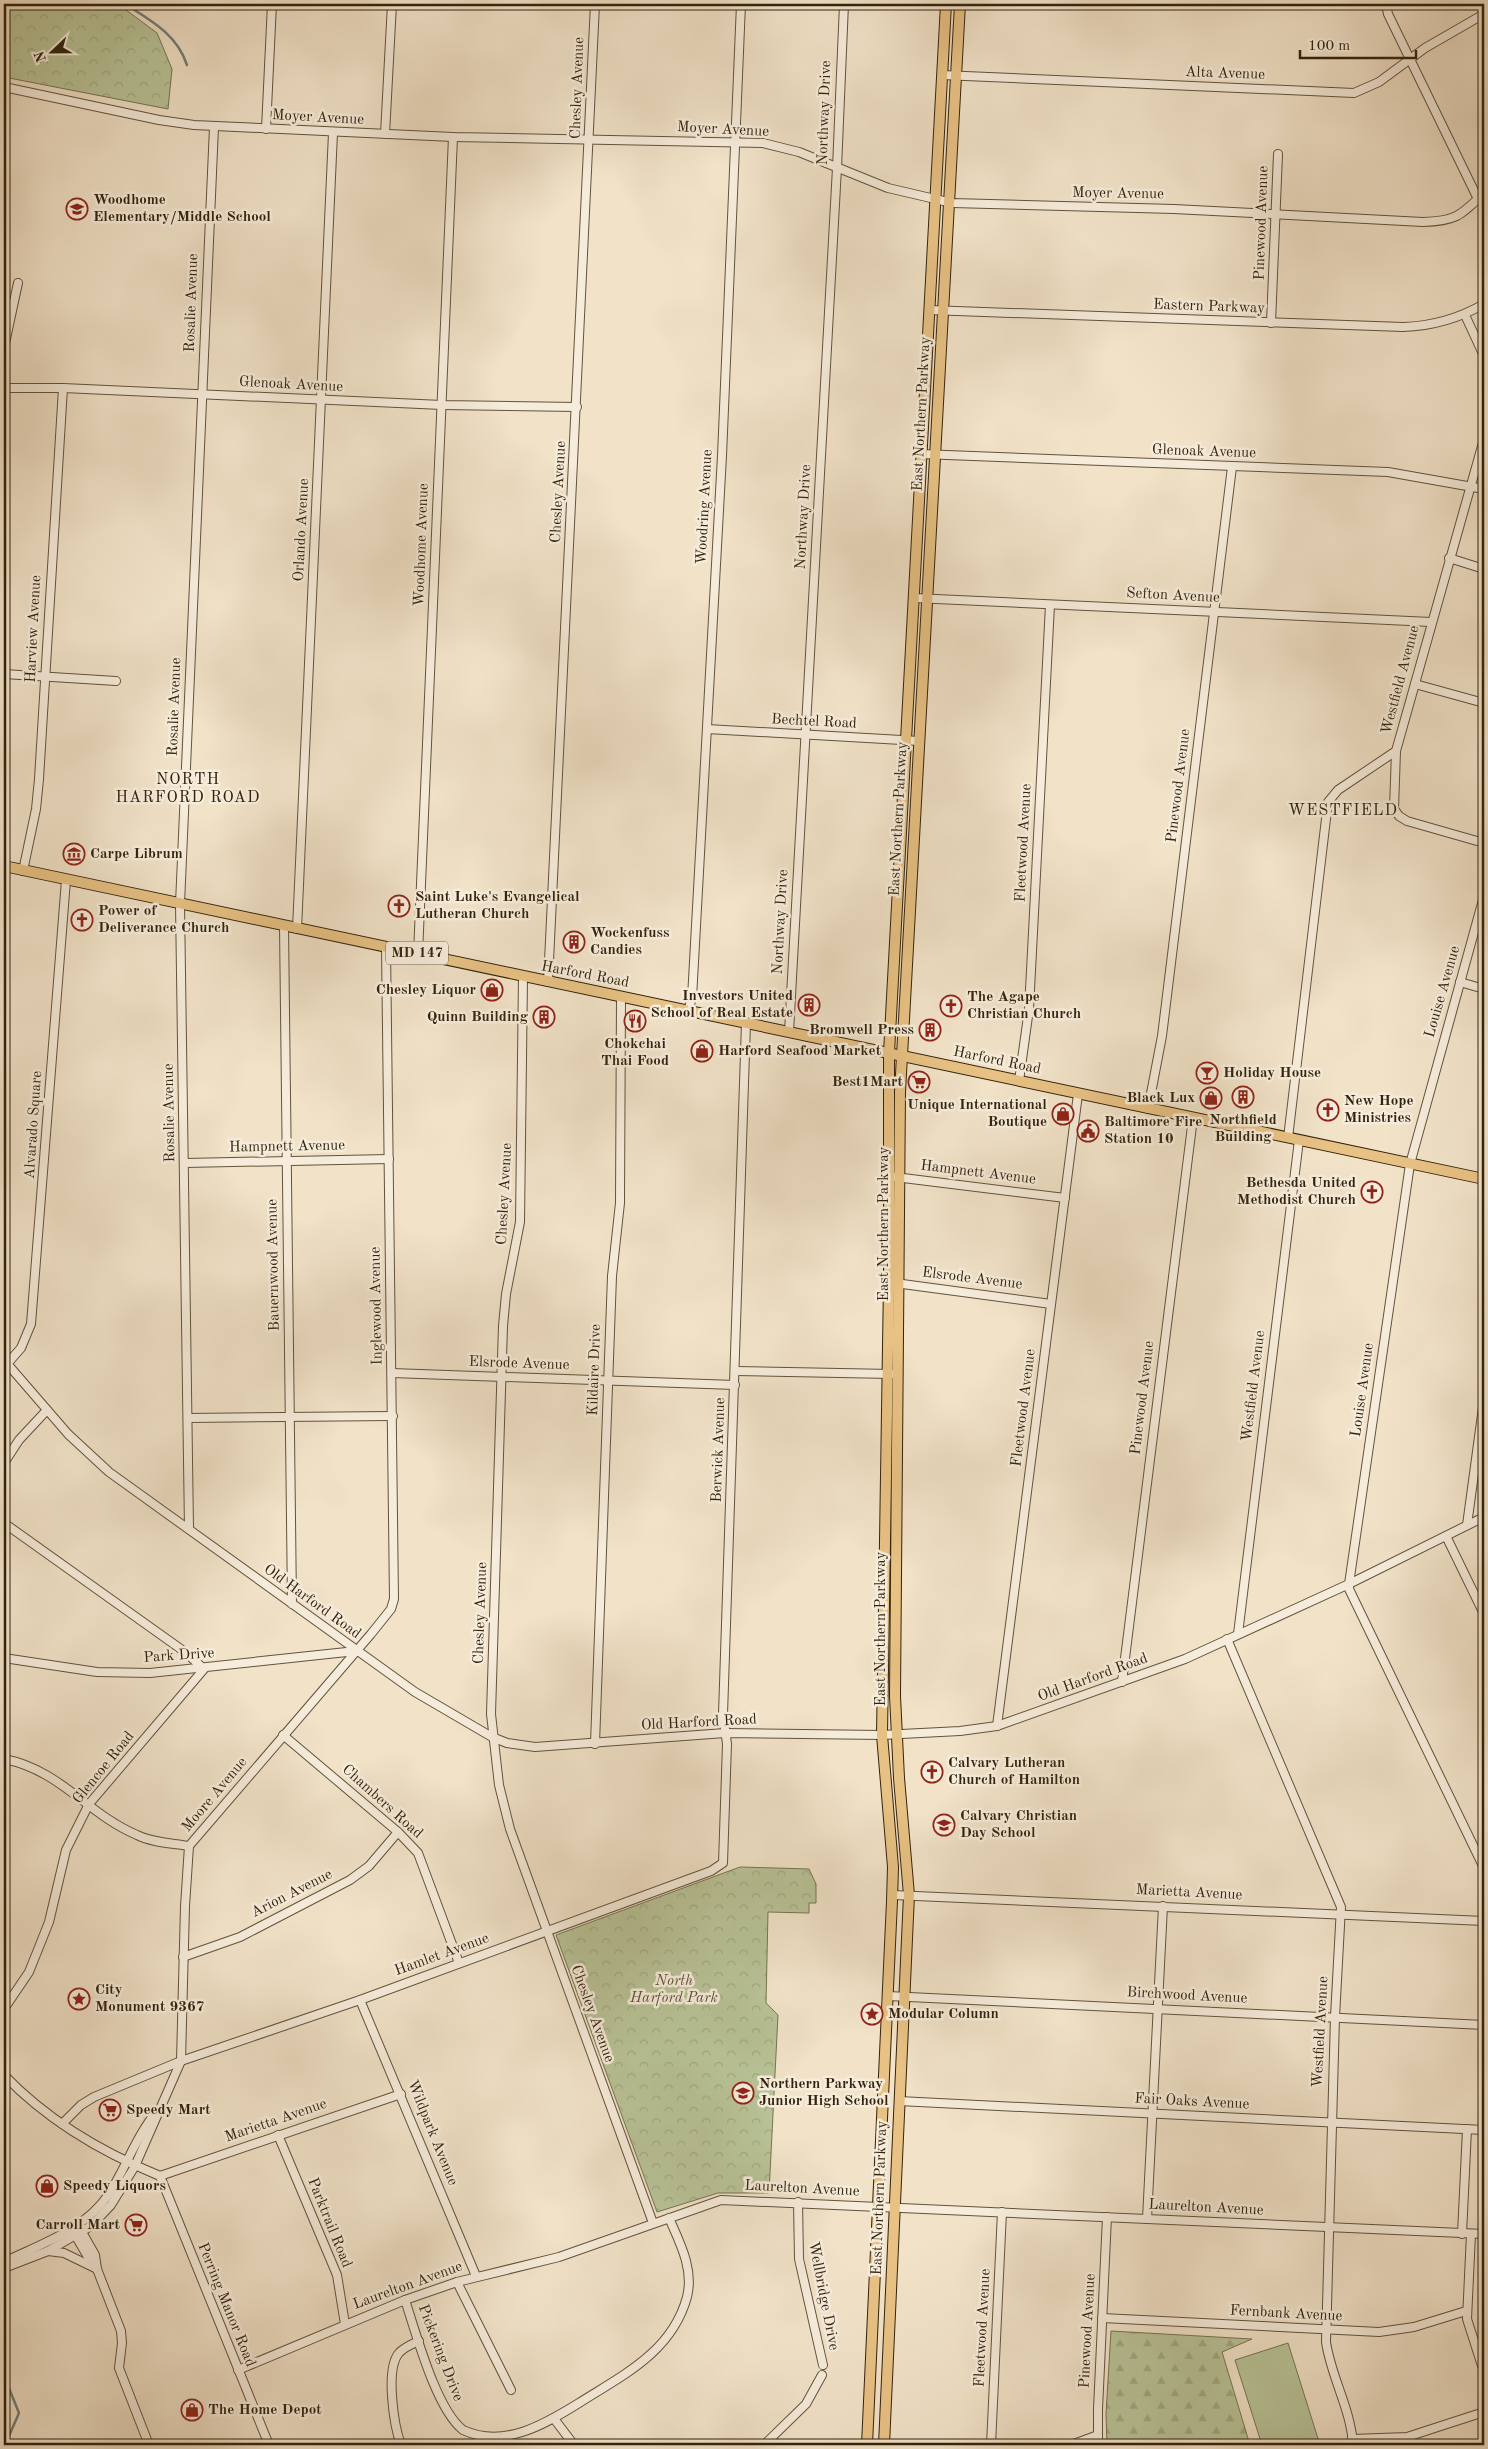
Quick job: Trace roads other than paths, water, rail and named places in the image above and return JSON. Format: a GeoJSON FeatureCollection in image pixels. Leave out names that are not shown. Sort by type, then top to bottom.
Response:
{"type":"FeatureCollection","features":[{"type":"Feature","properties":{"kind":"main road","name":"East Northern Parkway"},"geometry":{"type":"LineString","coordinates":[[884,2445],[909,1894],[896,1734],[899,1374],[887,1176],[889,1053],[946,4]]}},
{"type":"Feature","properties":{"kind":"main road","name":"East Northern Parkway"},"geometry":{"type":"LineString","coordinates":[[867,2445],[893,1895],[893,1868],[882,1735],[887,1374],[899,1177],[901,1056],[949,202],[958,76],[960,4]]}},
{"type":"Feature","properties":{"kind":"main road"},"geometry":{"type":"LineString","coordinates":[[900,859],[912,860]]}},
{"type":"Feature","properties":{"kind":"main road","name":"Harford Road"},"geometry":{"type":"LineString","coordinates":[[4,866],[523,978],[746,1023],[1484,1179]]}},
{"type":"Feature","properties":{"kind":"main road"},"geometry":{"type":"LineString","coordinates":[[884,1585],[897,1585]]}},
{"type":"Feature","properties":{"kind":"street"},"geometry":{"type":"LineString","coordinates":[[266,129],[272,4]]}},
{"type":"Feature","properties":{"kind":"street"},"geometry":{"type":"LineString","coordinates":[[386,134],[392,4]]}},
{"type":"Feature","properties":{"kind":"street","name":"Chesley Avenue"},"geometry":{"type":"LineString","coordinates":[[548,982],[595,4]]}},
{"type":"Feature","properties":{"kind":"street","name":"Woodring Avenue"},"geometry":{"type":"LineString","coordinates":[[688,1011],[692,998],[722,447],[740,4]]}},
{"type":"Feature","properties":{"kind":"street","name":"Northway Drive"},"geometry":{"type":"LineString","coordinates":[[789,1032],[837,168],[844,4]]}},
{"type":"Feature","properties":{"kind":"street"},"geometry":{"type":"LineString","coordinates":[[1386,4],[1388,14],[1409,59],[1478,199]]}},
{"type":"Feature","properties":{"kind":"street","name":"Alta Avenue"},"geometry":{"type":"LineString","coordinates":[[942,75],[1345,94],[1371,87],[1448,33],[1484,14]]}},
{"type":"Feature","properties":{"kind":"street","name":"Moyer Avenue"},"geometry":{"type":"LineString","coordinates":[[4,87],[168,122],[214,127],[453,137],[763,143],[786,148],[888,188],[949,202],[1174,209],[1436,222],[1459,216],[1484,193]]}},
{"type":"Feature","properties":{"kind":"street","name":"Rosalie Avenue"},"geometry":{"type":"LineString","coordinates":[[189,1530],[180,904],[214,127]]}},
{"type":"Feature","properties":{"kind":"street","name":"Orlando Avenue"},"geometry":{"type":"LineString","coordinates":[[297,929],[334,133]]}},
{"type":"Feature","properties":{"kind":"street","name":"Woodhome Avenue"},"geometry":{"type":"LineString","coordinates":[[418,954],[453,137]]}},
{"type":"Feature","properties":{"kind":"street","name":"Pinewood Avenue"},"geometry":{"type":"LineString","coordinates":[[1271,323],[1278,154]]}},
{"type":"Feature","properties":{"kind":"street"},"geometry":{"type":"LineString","coordinates":[[4,348],[18,283]]}},
{"type":"Feature","properties":{"kind":"street","name":"Eastern Parkway"},"geometry":{"type":"LineString","coordinates":[[929,310],[1403,328],[1434,325],[1465,315],[1484,304]]}},
{"type":"Feature","properties":{"kind":"street"},"geometry":{"type":"LineString","coordinates":[[1465,315],[1484,356]]}},
{"type":"Feature","properties":{"kind":"street","name":"Glenoak Avenue"},"geometry":{"type":"LineString","coordinates":[[4,388],[63,388],[442,405],[577,407]]}},
{"type":"Feature","properties":{"kind":"street","name":"Harview Avenue"},"geometry":{"type":"LineString","coordinates":[[23,871],[37,800],[63,388]]}},
{"type":"Feature","properties":{"kind":"street","name":"Westfield Avenue"},"geometry":{"type":"LineString","coordinates":[[1238,1634],[1294,1139],[1328,802],[1338,790],[1396,751],[1484,439]]}},
{"type":"Feature","properties":{"kind":"street","name":"Glenoak Avenue"},"geometry":{"type":"LineString","coordinates":[[921,454],[1398,473],[1484,488]]}},
{"type":"Feature","properties":{"kind":"street","name":"Pinewood Avenue"},"geometry":{"type":"LineString","coordinates":[[1148,1108],[1162,1036],[1232,467]]}},
{"type":"Feature","properties":{"kind":"street"},"geometry":{"type":"LineString","coordinates":[[1449,558],[1484,569]]}},
{"type":"Feature","properties":{"kind":"street","name":"Sefton Avenue"},"geometry":{"type":"LineString","coordinates":[[914,598],[1431,622]]}},
{"type":"Feature","properties":{"kind":"street","name":"Fleetwood Avenue"},"geometry":{"type":"LineString","coordinates":[[1020,1081],[1029,1009],[1050,604]]}},
{"type":"Feature","properties":{"kind":"street"},"geometry":{"type":"LineString","coordinates":[[4,674],[116,681]]}},
{"type":"Feature","properties":{"kind":"street"},"geometry":{"type":"LineString","coordinates":[[1415,684],[1484,703]]}},
{"type":"Feature","properties":{"kind":"street","name":"Bechtel Road"},"geometry":{"type":"LineString","coordinates":[[707,729],[919,741]]}},
{"type":"Feature","properties":{"kind":"street"},"geometry":{"type":"LineString","coordinates":[[1396,751],[1394,809],[1399,816],[1407,821],[1484,843]]}},
{"type":"Feature","properties":{"kind":"street","name":"Alvarado Square"},"geometry":{"type":"LineString","coordinates":[[5,1362],[26,1341],[32,1318],[66,880]]}},
{"type":"Feature","properties":{"kind":"street","name":"Louise Avenue"},"geometry":{"type":"LineString","coordinates":[[1348,1584],[1410,1164],[1484,896]]}},
{"type":"Feature","properties":{"kind":"street","name":"Bauernwood Avenue"},"geometry":{"type":"LineString","coordinates":[[284,926],[292,1604]]}},
{"type":"Feature","properties":{"kind":"street","name":"Inglewood Avenue"},"geometry":{"type":"LineString","coordinates":[[356,1651],[391,1609],[394,1599],[386,947]]}},
{"type":"Feature","properties":{"kind":"street","name":"Chesley Avenue"},"geometry":{"type":"LineString","coordinates":[[523,978],[520,1222],[504,1309],[492,1737],[505,1815],[653,2223]]}},
{"type":"Feature","properties":{"kind":"street"},"geometry":{"type":"LineString","coordinates":[[1460,982],[1484,989]]}},
{"type":"Feature","properties":{"kind":"street","name":"Kildaire Drive"},"geometry":{"type":"LineString","coordinates":[[595,1744],[612,1276],[620,1203],[621,997]]}},
{"type":"Feature","properties":{"kind":"street","name":"Berwick Avenue"},"geometry":{"type":"LineString","coordinates":[[711,1871],[720,1866],[724,1858],[727,1763],[723,1714],[746,1023]]}},
{"type":"Feature","properties":{"kind":"street","name":"Fleetwood Avenue"},"geometry":{"type":"LineString","coordinates":[[997,1726],[1078,1094]]}},
{"type":"Feature","properties":{"kind":"street","name":"Pinewood Avenue"},"geometry":{"type":"LineString","coordinates":[[1122,1682],[1192,1118]]}},
{"type":"Feature","properties":{"kind":"street","name":"Hampnett Avenue"},"geometry":{"type":"LineString","coordinates":[[185,1163],[389,1159]]}},
{"type":"Feature","properties":{"kind":"street","name":"Hampnett Avenue"},"geometry":{"type":"LineString","coordinates":[[887,1176],[1065,1198]]}},
{"type":"Feature","properties":{"kind":"street","name":"Elsrode Avenue"},"geometry":{"type":"LineString","coordinates":[[894,1283],[1051,1304]]}},
{"type":"Feature","properties":{"kind":"street","name":"Old Harford Road"},"geometry":{"type":"LineString","coordinates":[[5,1362],[46,1410],[97,1462],[189,1530],[415,1692],[492,1737],[507,1743],[535,1747],[725,1733],[882,1735],[960,1732],[997,1726],[1185,1659],[1348,1584],[1484,1517]]}},
{"type":"Feature","properties":{"kind":"street"},"geometry":{"type":"LineString","coordinates":[[735,1371],[899,1374]]}},
{"type":"Feature","properties":{"kind":"street","name":"Elsrode Avenue"},"geometry":{"type":"LineString","coordinates":[[392,1373],[735,1385]]}},
{"type":"Feature","properties":{"kind":"street"},"geometry":{"type":"LineString","coordinates":[[1467,1525],[1484,1400]]}},
{"type":"Feature","properties":{"kind":"street"},"geometry":{"type":"LineString","coordinates":[[4,1463],[19,1440],[46,1410]]}},
{"type":"Feature","properties":{"kind":"street"},"geometry":{"type":"LineString","coordinates":[[188,1418],[392,1416]]}},
{"type":"Feature","properties":{"kind":"street"},"geometry":{"type":"LineString","coordinates":[[4,1523],[185,1652],[204,1668]]}},
{"type":"Feature","properties":{"kind":"street"},"geometry":{"type":"LineString","coordinates":[[1446,1536],[1484,1614]]}},
{"type":"Feature","properties":{"kind":"street"},"geometry":{"type":"LineString","coordinates":[[1348,1584],[1484,1868]]}},
{"type":"Feature","properties":{"kind":"street","name":"Westfield Avenue"},"geometry":{"type":"LineString","coordinates":[[1227,1639],[1341,1907],[1334,2017],[1326,2330],[1328,2354],[1349,2421],[1353,2442]]}},
{"type":"Feature","properties":{"kind":"street","name":"Park Drive"},"geometry":{"type":"LineString","coordinates":[[4,1658],[108,1672],[171,1672],[356,1651]]}},
{"type":"Feature","properties":{"kind":"street","name":"Moore Avenue"},"geometry":{"type":"LineString","coordinates":[[77,2230],[91,2226],[111,2205],[135,2166],[181,2060],[183,1956],[189,1846],[356,1651]]}},
{"type":"Feature","properties":{"kind":"street","name":"Glencoe Road"},"geometry":{"type":"LineString","coordinates":[[4,2009],[29,1972],[49,1922],[66,1850],[90,1804],[204,1668]]}},
{"type":"Feature","properties":{"kind":"street","name":"Chambers Road"},"geometry":{"type":"LineString","coordinates":[[283,1735],[412,1846],[422,1860],[459,1964]]}},
{"type":"Feature","properties":{"kind":"street"},"geometry":{"type":"LineString","coordinates":[[4,1759],[39,1770],[53,1777],[121,1827],[137,1836],[154,1841],[189,1846]]}},
{"type":"Feature","properties":{"kind":"street","name":"Arion Avenue"},"geometry":{"type":"LineString","coordinates":[[183,1956],[240,1937],[350,1880],[369,1866],[398,1832]]}},
{"type":"Feature","properties":{"kind":"street"},"geometry":{"type":"LineString","coordinates":[[1475,1848],[1484,1844]]}},
{"type":"Feature","properties":{"kind":"street","name":"Hamlet Avenue"},"geometry":{"type":"LineString","coordinates":[[62,2124],[81,2105],[94,2097],[181,2060],[360,2000],[711,1871]]}},
{"type":"Feature","properties":{"kind":"street","name":"Marietta Avenue"},"geometry":{"type":"LineString","coordinates":[[893,1895],[909,1894],[1484,1920]]}},
{"type":"Feature","properties":{"kind":"street"},"geometry":{"type":"LineString","coordinates":[[1147,2219],[1164,1906]]}},
{"type":"Feature","properties":{"kind":"street","name":"Birchwood Avenue"},"geometry":{"type":"LineString","coordinates":[[888,1996],[1484,2024]]}},
{"type":"Feature","properties":{"kind":"street","name":"Wildpark Avenue"},"geometry":{"type":"LineString","coordinates":[[360,2000],[476,2276]]}},
{"type":"Feature","properties":{"kind":"street"},"geometry":{"type":"LineString","coordinates":[[4,2075],[31,2100],[91,2144],[160,2176]]}},
{"type":"Feature","properties":{"kind":"street","name":"Marietta Avenue"},"geometry":{"type":"LineString","coordinates":[[160,2176],[401,2094]]}},
{"type":"Feature","properties":{"kind":"street","name":"Fair Oaks Avenue"},"geometry":{"type":"LineString","coordinates":[[899,2101],[1484,2130]]}},
{"type":"Feature","properties":{"kind":"street","name":"Moore Avenue"},"geometry":{"type":"LineString","coordinates":[[77,2230],[99,2207],[151,2118],[160,2107]]}},
{"type":"Feature","properties":{"kind":"street"},"geometry":{"type":"LineString","coordinates":[[1462,2234],[1467,2129]]}},
{"type":"Feature","properties":{"kind":"street","name":"Parktrail Road"},"geometry":{"type":"LineString","coordinates":[[278,2135],[337,2275],[345,2324]]}},
{"type":"Feature","properties":{"kind":"street","name":"Perring Manor Road"},"geometry":{"type":"LineString","coordinates":[[160,2176],[268,2445]]}},
{"type":"Feature","properties":{"kind":"street","name":"Laurelton Avenue"},"geometry":{"type":"LineString","coordinates":[[238,2370],[404,2300],[476,2276],[559,2257],[721,2200],[1484,2234]]}},
{"type":"Feature","properties":{"kind":"street","name":"Wellbridge Drive"},"geometry":{"type":"LineString","coordinates":[[798,2202],[799,2259],[823,2365]]}},
{"type":"Feature","properties":{"kind":"street","name":"Fleetwood Avenue"},"geometry":{"type":"LineString","coordinates":[[991,2445],[1002,2212]]}},
{"type":"Feature","properties":{"kind":"street","name":"Pinewood Avenue"},"geometry":{"type":"LineString","coordinates":[[1098,2445],[1107,2217]]}},
{"type":"Feature","properties":{"kind":"street","name":"Pickering Drive"},"geometry":{"type":"LineString","coordinates":[[404,2300],[448,2414],[468,2433],[484,2440],[510,2440],[539,2430],[555,2420],[639,2365],[661,2345],[679,2318],[687,2295],[689,2273],[683,2249],[669,2218]]}},
{"type":"Feature","properties":{"kind":"street"},"geometry":{"type":"LineString","coordinates":[[4,2268],[48,2251],[77,2230]]}},
{"type":"Feature","properties":{"kind":"street"},"geometry":{"type":"LineString","coordinates":[[4,2262],[77,2230]]}},
{"type":"Feature","properties":{"kind":"street"},"geometry":{"type":"LineString","coordinates":[[77,2230],[95,2255],[97,2269],[121,2331],[122,2343],[119,2368],[150,2445]]}},
{"type":"Feature","properties":{"kind":"street"},"geometry":{"type":"LineString","coordinates":[[1471,2234],[1466,2311],[1469,2327],[1484,2372]]}},
{"type":"Feature","properties":{"kind":"street"},"geometry":{"type":"LineString","coordinates":[[48,2251],[64,2252],[97,2269]]}},
{"type":"Feature","properties":{"kind":"street"},"geometry":{"type":"LineString","coordinates":[[457,2282],[511,2390]]}},
{"type":"Feature","properties":{"kind":"street","name":"Fernbank Avenue"},"geometry":{"type":"LineString","coordinates":[[1102,2318],[1326,2330],[1397,2331],[1466,2311]]}},
{"type":"Feature","properties":{"kind":"street"},"geometry":{"type":"LineString","coordinates":[[401,2445],[396,2424],[391,2378],[393,2365],[400,2351],[419,2341]]}},
{"type":"Feature","properties":{"kind":"street"},"geometry":{"type":"LineString","coordinates":[[764,2445],[806,2404],[822,2375]]}},
{"type":"Feature","properties":{"kind":"street"},"geometry":{"type":"LineString","coordinates":[[1353,2442],[1407,2437],[1484,2412]]}},
{"type":"Feature","properties":{"kind":"street"},"geometry":{"type":"LineString","coordinates":[[555,2420],[574,2445]]}},
{"type":"Feature","properties":{"kind":"street"},"geometry":{"type":"LineString","coordinates":[[1071,2445],[1098,2435]]}},
{"type":"Feature","properties":{"kind":"waterway"},"geometry":{"type":"LineString","coordinates":[[125,4],[153,22],[170,36],[187,65]]}},
{"type":"Feature","properties":{"kind":"waterway"},"geometry":{"type":"LineString","coordinates":[[4,2376],[19,2413],[5,2445]]}},
{"type":"Feature","properties":{"kind":"place","name":"Woodhome Elementary/Middle School"},"geometry":{"type":"Point","coordinates":[77,209]}},
{"type":"Feature","properties":{"kind":"place","name":"Carpe Librum"},"geometry":{"type":"Point","coordinates":[74,854]}},
{"type":"Feature","properties":{"kind":"place","name":"Saint Luke's Evangelical Lutheran Church"},"geometry":{"type":"Point","coordinates":[399,906]}},
{"type":"Feature","properties":{"kind":"place","name":"Power of Deliverance Church"},"geometry":{"type":"Point","coordinates":[82,920]}},
{"type":"Feature","properties":{"kind":"place","name":"Wockenfuss Candies"},"geometry":{"type":"Point","coordinates":[574,942]}},
{"type":"Feature","properties":{"kind":"place","name":"Chesley Liquor"},"geometry":{"type":"Point","coordinates":[492,990]}},
{"type":"Feature","properties":{"kind":"place","name":"Investors United School of Real Estate"},"geometry":{"type":"Point","coordinates":[809,1005]}},
{"type":"Feature","properties":{"kind":"place","name":"The Agape Christian Church"},"geometry":{"type":"Point","coordinates":[951,1006]}},
{"type":"Feature","properties":{"kind":"place","name":"Quinn Building"},"geometry":{"type":"Point","coordinates":[544,1017]}},
{"type":"Feature","properties":{"kind":"place","name":"Chokchai Thai Food"},"geometry":{"type":"Point","coordinates":[635,1021]}},
{"type":"Feature","properties":{"kind":"place","name":"Bromwell Press"},"geometry":{"type":"Point","coordinates":[930,1030]}},
{"type":"Feature","properties":{"kind":"place","name":"Harford Seafood Market"},"geometry":{"type":"Point","coordinates":[702,1051]}},
{"type":"Feature","properties":{"kind":"place","name":"Holiday House"},"geometry":{"type":"Point","coordinates":[1207,1073]}},
{"type":"Feature","properties":{"kind":"place","name":"Best1Mart"},"geometry":{"type":"Point","coordinates":[919,1082]}},
{"type":"Feature","properties":{"kind":"place","name":"Northfield Building"},"geometry":{"type":"Point","coordinates":[1243,1097]}},
{"type":"Feature","properties":{"kind":"place","name":"Black Lux"},"geometry":{"type":"Point","coordinates":[1211,1098]}},
{"type":"Feature","properties":{"kind":"place","name":"New Hope Ministries"},"geometry":{"type":"Point","coordinates":[1328,1110]}},
{"type":"Feature","properties":{"kind":"place","name":"Unique International Boutique"},"geometry":{"type":"Point","coordinates":[1063,1114]}},
{"type":"Feature","properties":{"kind":"place","name":"Baltimore Fire Station 10"},"geometry":{"type":"Point","coordinates":[1088,1131]}},
{"type":"Feature","properties":{"kind":"place","name":"Bethesda United Methodist Church"},"geometry":{"type":"Point","coordinates":[1372,1192]}},
{"type":"Feature","properties":{"kind":"place","name":"Calvary Lutheran Church of Hamilton"},"geometry":{"type":"Point","coordinates":[932,1772]}},
{"type":"Feature","properties":{"kind":"place","name":"Calvary Christian Day School"},"geometry":{"type":"Point","coordinates":[944,1825]}},
{"type":"Feature","properties":{"kind":"place","name":"City Monument 9367"},"geometry":{"type":"Point","coordinates":[79,1999]}},
{"type":"Feature","properties":{"kind":"place","name":"Modular Column"},"geometry":{"type":"Point","coordinates":[872,2014]}},
{"type":"Feature","properties":{"kind":"place","name":"Northern Parkway Junior High School"},"geometry":{"type":"Point","coordinates":[743,2093]}},
{"type":"Feature","properties":{"kind":"place","name":"Speedy Mart"},"geometry":{"type":"Point","coordinates":[110,2110]}},
{"type":"Feature","properties":{"kind":"place","name":"Speedy Liquors"},"geometry":{"type":"Point","coordinates":[47,2186]}},
{"type":"Feature","properties":{"kind":"place","name":"Carroll Mart"},"geometry":{"type":"Point","coordinates":[136,2225]}},
{"type":"Feature","properties":{"kind":"place","name":"The Home Depot"},"geometry":{"type":"Point","coordinates":[192,2410]}},
{"type":"Feature","properties":{"kind":"district","name":"NORTH HARFORD ROAD"},"geometry":{"type":"Point","coordinates":[188,789]}},
{"type":"Feature","properties":{"kind":"district","name":"WESTFIELD"},"geometry":{"type":"Point","coordinates":[1343,811]}},
{"type":"Feature","properties":{"kind":"park label","name":"North Harford Park"},"geometry":{"type":"Point","coordinates":[674,1990]}}]}
